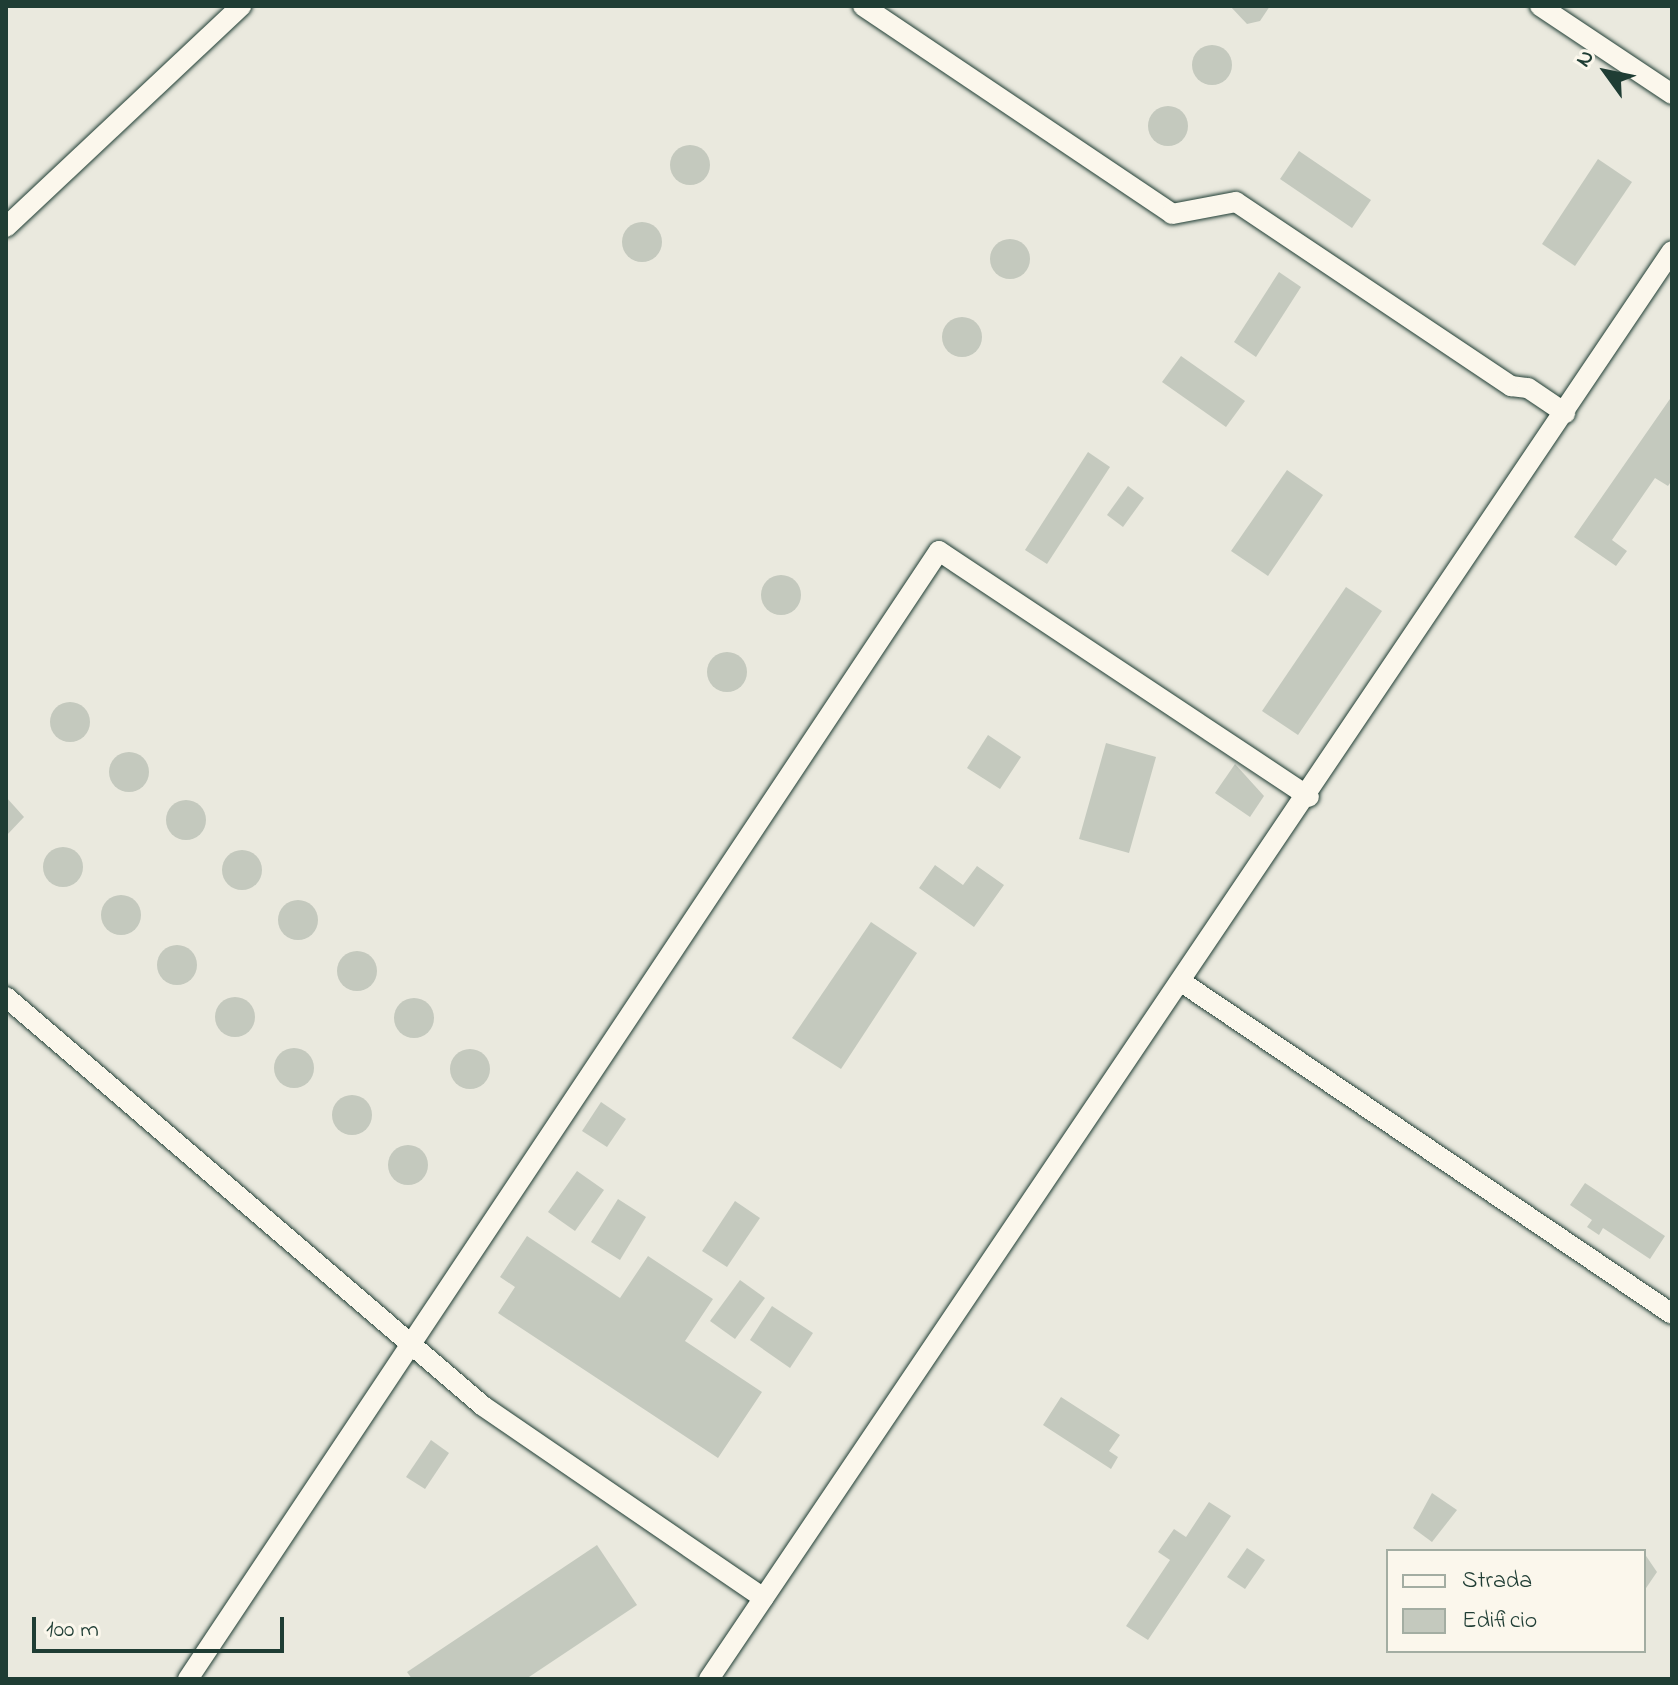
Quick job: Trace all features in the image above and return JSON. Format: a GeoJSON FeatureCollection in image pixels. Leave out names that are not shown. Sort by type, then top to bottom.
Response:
{"type":"FeatureCollection","features":[{"type":"Feature","properties":{"kind":"lane"},"geometry":{"type":"LineString","coordinates":[[6,227],[241,6]]}},
{"type":"Feature","properties":{"kind":"lane"},"geometry":{"type":"LineString","coordinates":[[863,6],[1172,214],[1236,202],[1511,386],[1528,388],[1565,413]]}},
{"type":"Feature","properties":{"kind":"lane"},"geometry":{"type":"LineString","coordinates":[[1540,6],[1672,94]]}},
{"type":"Feature","properties":{"kind":"lane"},"geometry":{"type":"LineString","coordinates":[[709,1679],[1309,797],[1672,251]]}},
{"type":"Feature","properties":{"kind":"lane"},"geometry":{"type":"LineString","coordinates":[[188,1679],[939,551],[1309,797]]}},
{"type":"Feature","properties":{"kind":"lane"},"geometry":{"type":"LineString","coordinates":[[1183,983],[1672,1314]]}},
{"type":"Feature","properties":{"kind":"lane"},"geometry":{"type":"LineString","coordinates":[[6,997],[411,1344],[525,1436],[763,1598]]}},
{"type":"Feature","properties":{"kind":"shaded area"},"geometry":{"type":"Polygon","coordinates":[[[6,6],[1672,6],[1672,1679],[6,1679],[6,6]]]}},
{"type":"Feature","properties":{"kind":"building"},"geometry":{"type":"Polygon","coordinates":[[[1230,6],[1270,6],[1260,21],[1247,24],[1230,6]]]}},
{"type":"Feature","properties":{"kind":"building"},"geometry":{"type":"Polygon","coordinates":[[[1212,45],[1226,51],[1232,65],[1226,79],[1212,85],[1198,79],[1192,65],[1198,51],[1212,45]]]}},
{"type":"Feature","properties":{"kind":"building"},"geometry":{"type":"Polygon","coordinates":[[[1168,106],[1182,112],[1188,126],[1182,140],[1168,146],[1154,140],[1148,126],[1154,112],[1168,106]]]}},
{"type":"Feature","properties":{"kind":"building"},"geometry":{"type":"Polygon","coordinates":[[[690,145],[704,151],[710,165],[704,179],[690,185],[676,179],[670,165],[676,151],[690,145]]]}},
{"type":"Feature","properties":{"kind":"building"},"geometry":{"type":"Polygon","coordinates":[[[1299,151],[1371,200],[1352,228],[1280,179],[1299,151]]]}},
{"type":"Feature","properties":{"kind":"building"},"geometry":{"type":"Polygon","coordinates":[[[1598,159],[1632,182],[1575,266],[1542,244],[1598,159]]]}},
{"type":"Feature","properties":{"kind":"building"},"geometry":{"type":"Polygon","coordinates":[[[642,222],[656,228],[662,242],[656,256],[642,262],[628,256],[622,242],[628,228],[642,222]]]}},
{"type":"Feature","properties":{"kind":"building"},"geometry":{"type":"Polygon","coordinates":[[[1010,239],[1024,245],[1030,259],[1024,273],[1010,279],[996,273],[990,259],[996,245],[1010,239]]]}},
{"type":"Feature","properties":{"kind":"building"},"geometry":{"type":"Polygon","coordinates":[[[1279,272],[1301,287],[1256,357],[1234,342],[1279,272]]]}},
{"type":"Feature","properties":{"kind":"building"},"geometry":{"type":"Polygon","coordinates":[[[962,317],[976,323],[982,337],[976,351],[962,357],[948,351],[942,337],[948,323],[962,317]]]}},
{"type":"Feature","properties":{"kind":"building"},"geometry":{"type":"Polygon","coordinates":[[[1181,356],[1245,401],[1226,427],[1162,382],[1181,356]]]}},
{"type":"Feature","properties":{"kind":"building"},"geometry":{"type":"Polygon","coordinates":[[[1672,396],[1672,480],[1668,486],[1655,478],[1612,540],[1627,551],[1616,566],[1574,537],[1672,396]]]}},
{"type":"Feature","properties":{"kind":"building"},"geometry":{"type":"Polygon","coordinates":[[[1088,452],[1110,467],[1047,564],[1025,550],[1088,452]]]}},
{"type":"Feature","properties":{"kind":"building"},"geometry":{"type":"Polygon","coordinates":[[[1287,470],[1323,495],[1268,576],[1231,551],[1287,470]]]}},
{"type":"Feature","properties":{"kind":"building"},"geometry":{"type":"Polygon","coordinates":[[[1128,486],[1144,498],[1123,527],[1107,515],[1128,486]]]}},
{"type":"Feature","properties":{"kind":"building"},"geometry":{"type":"Polygon","coordinates":[[[781,575],[795,581],[801,595],[795,609],[781,615],[767,609],[761,595],[767,581],[781,575]]]}},
{"type":"Feature","properties":{"kind":"building"},"geometry":{"type":"Polygon","coordinates":[[[1346,587],[1382,611],[1298,735],[1262,711],[1346,587]]]}},
{"type":"Feature","properties":{"kind":"building"},"geometry":{"type":"Polygon","coordinates":[[[727,652],[741,658],[747,672],[741,686],[727,692],[713,686],[707,672],[713,658],[727,652]]]}},
{"type":"Feature","properties":{"kind":"building"},"geometry":{"type":"Polygon","coordinates":[[[70,702],[84,708],[90,722],[84,736],[70,742],[56,736],[50,722],[56,708],[70,702]]]}},
{"type":"Feature","properties":{"kind":"building"},"geometry":{"type":"Polygon","coordinates":[[[988,735],[1021,757],[1000,789],[967,768],[988,735]]]}},
{"type":"Feature","properties":{"kind":"building"},"geometry":{"type":"Polygon","coordinates":[[[1106,743],[1156,757],[1129,853],[1079,839],[1106,743]]]}},
{"type":"Feature","properties":{"kind":"building"},"geometry":{"type":"Polygon","coordinates":[[[129,752],[143,758],[149,772],[143,786],[129,792],[115,786],[109,772],[115,758],[129,752]]]}},
{"type":"Feature","properties":{"kind":"building"},"geometry":{"type":"Polygon","coordinates":[[[1235,764],[1264,796],[1250,817],[1215,793],[1235,764]]]}},
{"type":"Feature","properties":{"kind":"building"},"geometry":{"type":"Polygon","coordinates":[[[6,797],[24,817],[6,836],[6,797]]]}},
{"type":"Feature","properties":{"kind":"building"},"geometry":{"type":"Polygon","coordinates":[[[186,800],[200,806],[206,820],[200,834],[186,840],[172,834],[166,820],[172,806],[186,800]]]}},
{"type":"Feature","properties":{"kind":"building"},"geometry":{"type":"Polygon","coordinates":[[[63,847],[77,853],[83,867],[77,881],[63,887],[49,881],[43,867],[49,853],[63,847]]]}},
{"type":"Feature","properties":{"kind":"building"},"geometry":{"type":"Polygon","coordinates":[[[242,850],[256,856],[262,870],[256,884],[242,890],[228,884],[222,870],[228,856],[242,850]]]}},
{"type":"Feature","properties":{"kind":"building"},"geometry":{"type":"Polygon","coordinates":[[[935,865],[963,885],[977,866],[1004,885],[974,927],[919,888],[935,865]]]}},
{"type":"Feature","properties":{"kind":"building"},"geometry":{"type":"Polygon","coordinates":[[[121,895],[135,901],[141,915],[135,929],[121,935],[107,929],[101,915],[107,901],[121,895]]]}},
{"type":"Feature","properties":{"kind":"building"},"geometry":{"type":"Polygon","coordinates":[[[298,900],[312,906],[318,920],[312,934],[298,940],[284,934],[278,920],[284,906],[298,900]]]}},
{"type":"Feature","properties":{"kind":"building"},"geometry":{"type":"Polygon","coordinates":[[[871,922],[917,953],[841,1069],[792,1038],[871,922]]]}},
{"type":"Feature","properties":{"kind":"building"},"geometry":{"type":"Polygon","coordinates":[[[177,945],[191,951],[197,965],[191,979],[177,985],[163,979],[157,965],[163,951],[177,945]]]}},
{"type":"Feature","properties":{"kind":"building"},"geometry":{"type":"Polygon","coordinates":[[[357,951],[371,957],[377,971],[371,985],[357,991],[343,985],[337,971],[343,957],[357,951]]]}},
{"type":"Feature","properties":{"kind":"building"},"geometry":{"type":"Polygon","coordinates":[[[235,997],[249,1003],[255,1017],[249,1031],[235,1037],[221,1031],[215,1017],[221,1003],[235,997]]]}},
{"type":"Feature","properties":{"kind":"building"},"geometry":{"type":"Polygon","coordinates":[[[414,998],[428,1004],[434,1018],[428,1032],[414,1038],[400,1032],[394,1018],[400,1004],[414,998]]]}},
{"type":"Feature","properties":{"kind":"building"},"geometry":{"type":"Polygon","coordinates":[[[294,1048],[308,1054],[314,1068],[308,1082],[294,1088],[280,1082],[274,1068],[280,1054],[294,1048]]]}},
{"type":"Feature","properties":{"kind":"building"},"geometry":{"type":"Polygon","coordinates":[[[470,1049],[484,1055],[490,1069],[484,1083],[470,1089],[456,1083],[450,1069],[456,1055],[470,1049]]]}},
{"type":"Feature","properties":{"kind":"building"},"geometry":{"type":"Polygon","coordinates":[[[352,1095],[366,1101],[372,1115],[366,1129],[352,1135],[338,1129],[332,1115],[338,1101],[352,1095]]]}},
{"type":"Feature","properties":{"kind":"building"},"geometry":{"type":"Polygon","coordinates":[[[601,1102],[626,1119],[607,1147],[582,1131],[601,1102]]]}},
{"type":"Feature","properties":{"kind":"building"},"geometry":{"type":"Polygon","coordinates":[[[408,1145],[422,1151],[428,1165],[422,1179],[408,1185],[394,1179],[388,1165],[394,1151],[408,1145]]]}},
{"type":"Feature","properties":{"kind":"building"},"geometry":{"type":"Polygon","coordinates":[[[577,1171],[604,1190],[575,1231],[548,1212],[577,1171]]]}},
{"type":"Feature","properties":{"kind":"building"},"geometry":{"type":"Polygon","coordinates":[[[1585,1183],[1665,1236],[1650,1259],[1603,1228],[1599,1235],[1587,1227],[1592,1220],[1570,1205],[1585,1183]]]}},
{"type":"Feature","properties":{"kind":"building"},"geometry":{"type":"Polygon","coordinates":[[[618,1199],[646,1217],[620,1260],[591,1242],[618,1199]]]}},
{"type":"Feature","properties":{"kind":"building"},"geometry":{"type":"Polygon","coordinates":[[[735,1201],[760,1218],[727,1267],[702,1251],[735,1201]]]}},
{"type":"Feature","properties":{"kind":"building"},"geometry":{"type":"Polygon","coordinates":[[[527,1236],[620,1298],[648,1256],[713,1299],[685,1341],[762,1392],[718,1458],[498,1313],[515,1287],[500,1277],[527,1236]]]}},
{"type":"Feature","properties":{"kind":"building"},"geometry":{"type":"Polygon","coordinates":[[[740,1280],[765,1298],[735,1339],[710,1321],[740,1280]]]}},
{"type":"Feature","properties":{"kind":"building"},"geometry":{"type":"Polygon","coordinates":[[[772,1306],[813,1333],[790,1368],[750,1340],[772,1306]]]}},
{"type":"Feature","properties":{"kind":"building"},"geometry":{"type":"Polygon","coordinates":[[[1061,1397],[1120,1435],[1109,1451],[1118,1457],[1111,1469],[1043,1425],[1061,1397]]]}},
{"type":"Feature","properties":{"kind":"building"},"geometry":{"type":"Polygon","coordinates":[[[431,1440],[449,1453],[425,1489],[406,1477],[431,1440]]]}},
{"type":"Feature","properties":{"kind":"building"},"geometry":{"type":"Polygon","coordinates":[[[1432,1493],[1457,1510],[1432,1542],[1413,1528],[1432,1493]]]}},
{"type":"Feature","properties":{"kind":"building"},"geometry":{"type":"Polygon","coordinates":[[[1209,1502],[1231,1516],[1148,1640],[1126,1626],[1170,1560],[1158,1552],[1174,1529],[1186,1537],[1209,1502]]]}},
{"type":"Feature","properties":{"kind":"building"},"geometry":{"type":"Polygon","coordinates":[[[597,1545],[637,1605],[526,1679],[412,1679],[407,1672],[597,1545]]]}},
{"type":"Feature","properties":{"kind":"building"},"geometry":{"type":"Polygon","coordinates":[[[1247,1548],[1265,1560],[1245,1589],[1227,1577],[1247,1548]]]}},
{"type":"Feature","properties":{"kind":"building"},"geometry":{"type":"Polygon","coordinates":[[[1646,1556],[1657,1572],[1646,1588],[1646,1556]]]}}]}
